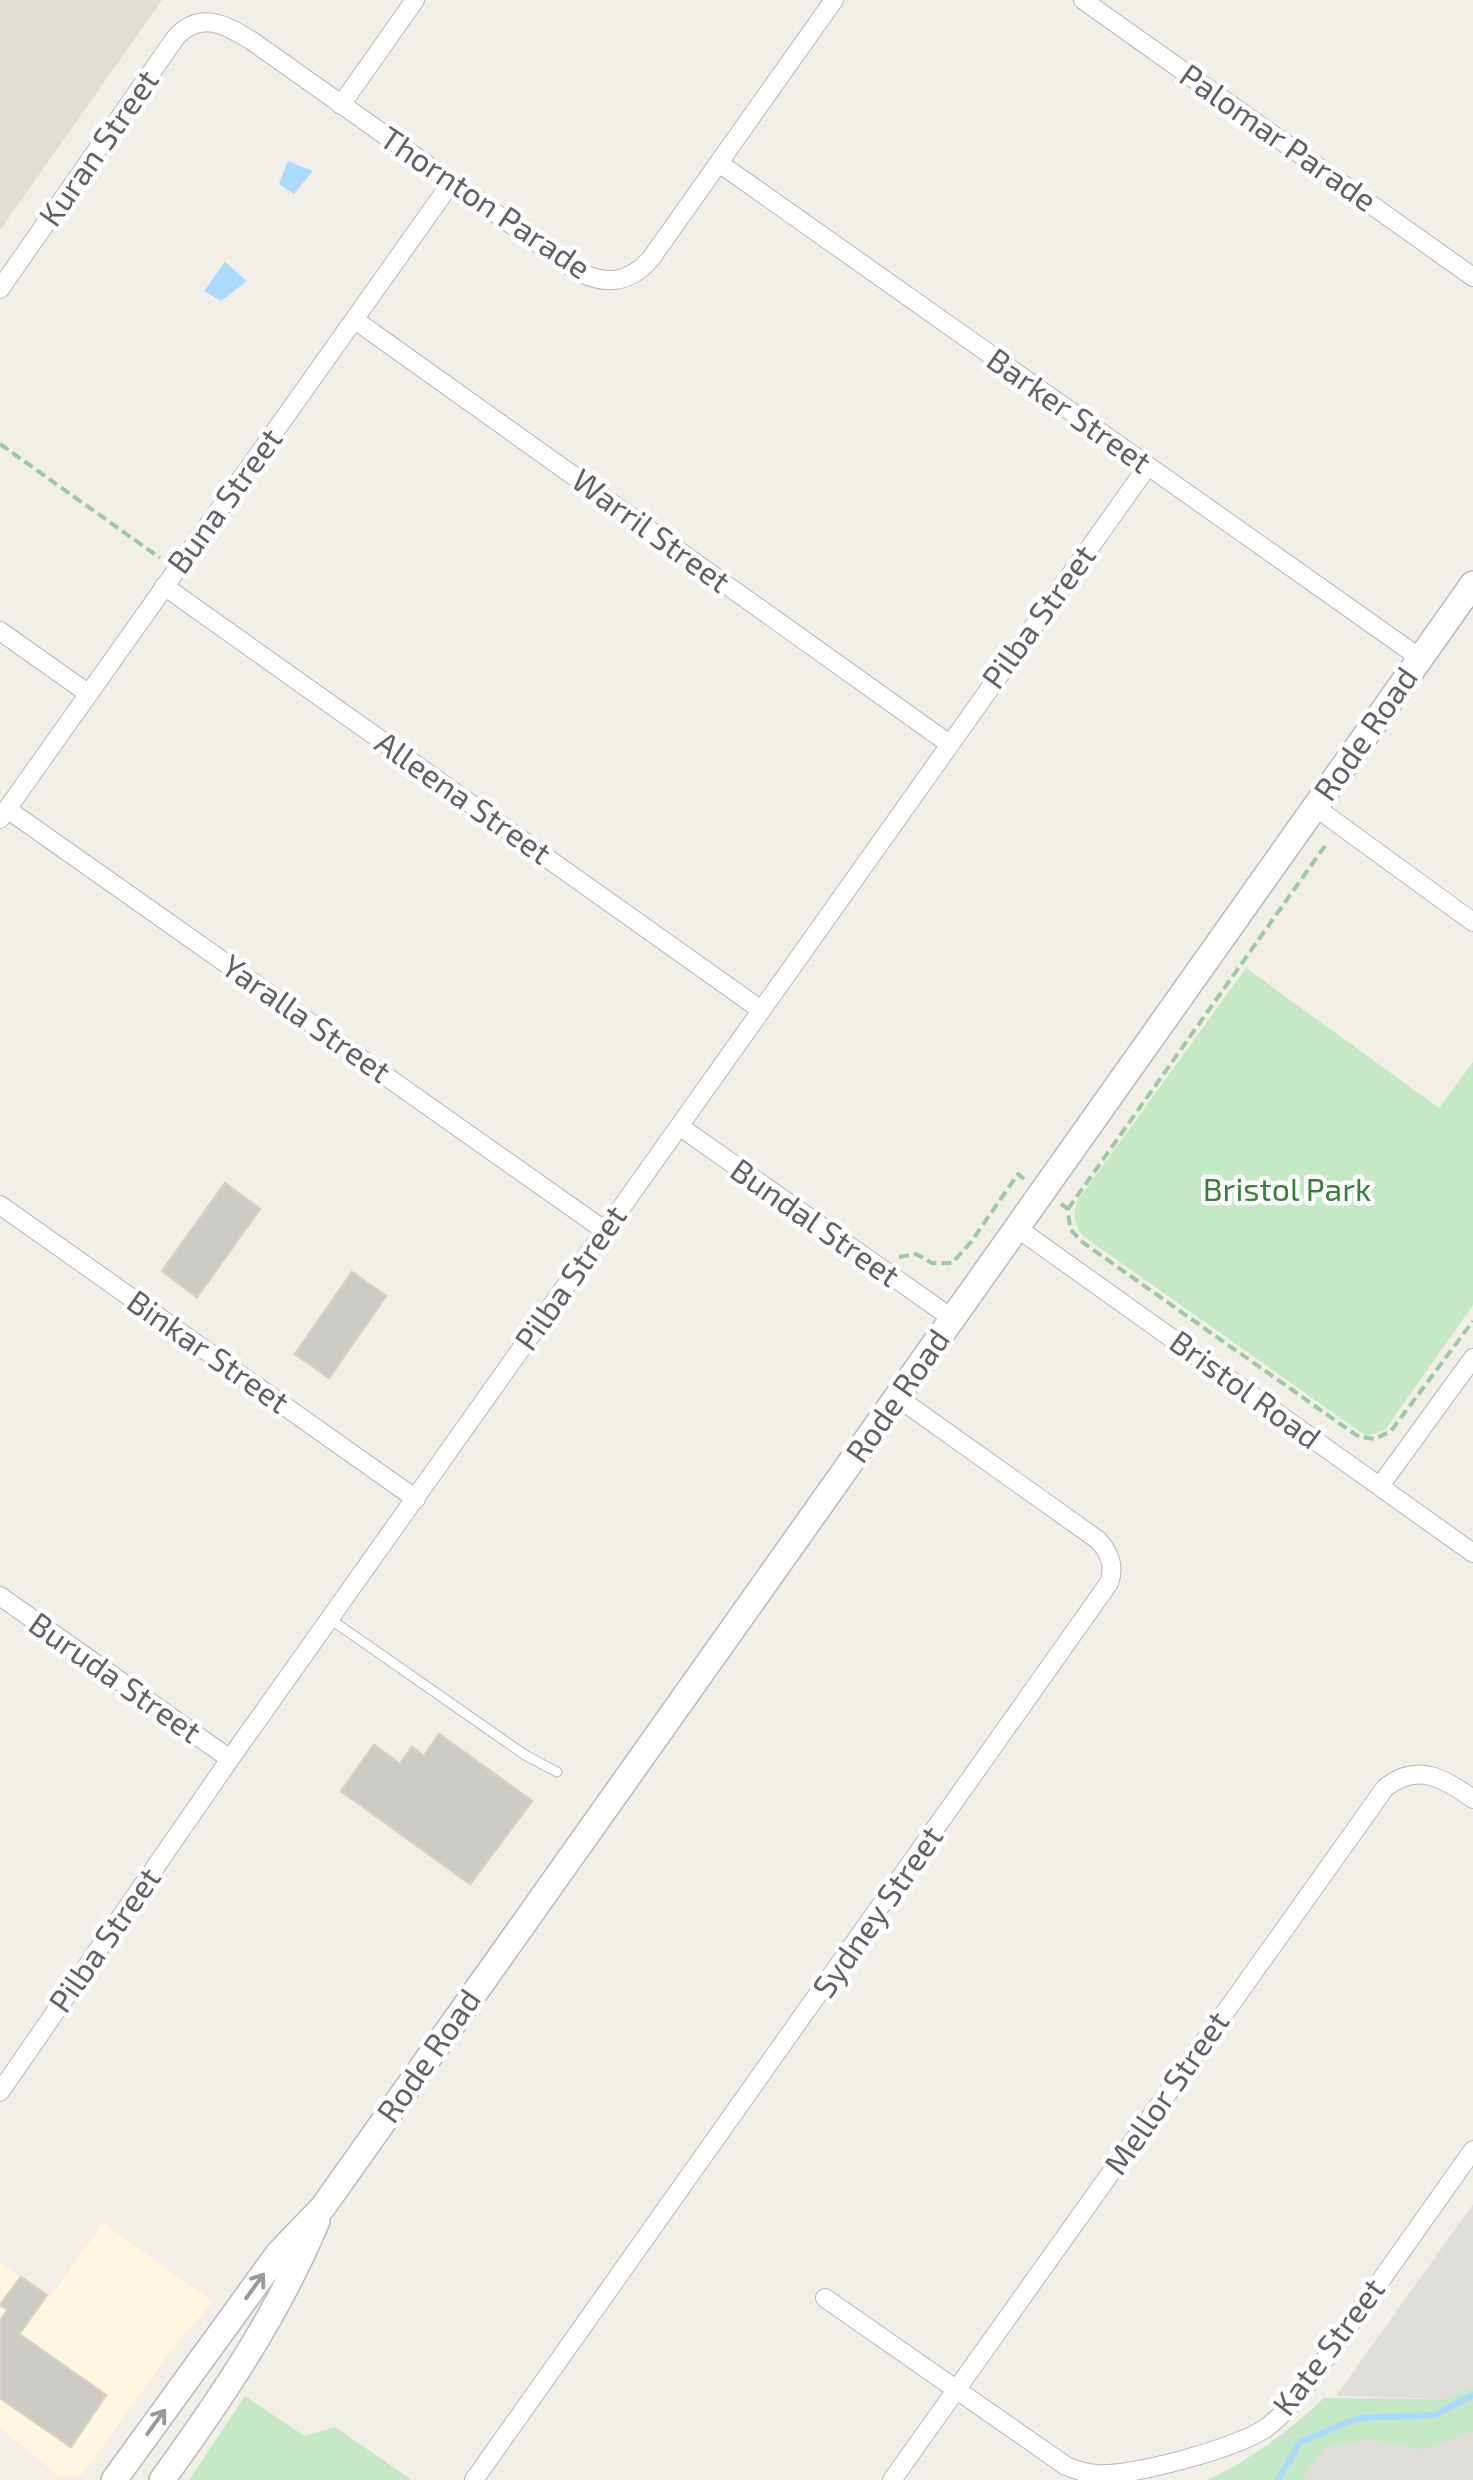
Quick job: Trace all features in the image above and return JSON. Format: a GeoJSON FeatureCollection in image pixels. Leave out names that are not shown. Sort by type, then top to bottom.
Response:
{"type":"FeatureCollection","features":[{"type":"Feature","properties":{"kind":"main road","name":"Rode Road"},"geometry":{"type":"LineString","coordinates":[[114,2480],[278,2254],[323,2207],[1473,584]]}},
{"type":"Feature","properties":{"kind":"main road","name":"Rode Road"},"geometry":{"type":"LineString","coordinates":[[162,2480],[253,2349],[297,2269],[323,2207]]}},
{"type":"Feature","properties":{"kind":"street"},"geometry":{"type":"LineString","coordinates":[[341,105],[414,0]]}},
{"type":"Feature","properties":{"kind":"street","name":"Thornton Parade"},"geometry":{"type":"LineString","coordinates":[[207,20],[235,30],[577,271],[590,278],[614,282],[645,266],[834,0]]}},
{"type":"Feature","properties":{"kind":"street","name":"Palomar Parade"},"geometry":{"type":"LineString","coordinates":[[1083,0],[1473,276]]}},
{"type":"Feature","properties":{"kind":"street","name":"Kuran Street"},"geometry":{"type":"LineString","coordinates":[[0,289],[176,37],[191,24],[207,20]]}},
{"type":"Feature","properties":{"kind":"street","name":"Barker Street"},"geometry":{"type":"LineString","coordinates":[[720,163],[1420,658]]}},
{"type":"Feature","properties":{"kind":"street","name":"Buna Street"},"geometry":{"type":"LineString","coordinates":[[4,814],[451,183]]}},
{"type":"Feature","properties":{"kind":"street","name":"Warril Street"},"geometry":{"type":"LineString","coordinates":[[355,320],[948,743]]}},
{"type":"Feature","properties":{"kind":"street","name":"Pilba Street"},"geometry":{"type":"LineString","coordinates":[[0,2092],[230,1759],[1147,467]]}},
{"type":"Feature","properties":{"kind":"street","name":"Alleena Street"},"geometry":{"type":"LineString","coordinates":[[164,586],[761,1010]]}},
{"type":"Feature","properties":{"kind":"street"},"geometry":{"type":"LineString","coordinates":[[0,631],[89,694]]}},
{"type":"Feature","properties":{"kind":"street"},"geometry":{"type":"LineString","coordinates":[[1315,806],[1473,922]]}},
{"type":"Feature","properties":{"kind":"street","name":"Yaralla Street"},"geometry":{"type":"LineString","coordinates":[[4,814],[604,1230]]}},
{"type":"Feature","properties":{"kind":"street","name":"Bundal Street"},"geometry":{"type":"LineString","coordinates":[[678,1126],[953,1320]]}},
{"type":"Feature","properties":{"kind":"street","name":"Binkar Street"},"geometry":{"type":"LineString","coordinates":[[0,1205],[416,1499]]}},
{"type":"Feature","properties":{"kind":"street","name":"Bristol Road"},"geometry":{"type":"LineString","coordinates":[[1017,1228],[1473,1553]]}},
{"type":"Feature","properties":{"kind":"street"},"geometry":{"type":"LineString","coordinates":[[1380,1486],[1473,1358]]}},
{"type":"Feature","properties":{"kind":"street","name":"Sydney Street"},"geometry":{"type":"LineString","coordinates":[[474,2480],[1109,1583],[1110,1557],[1098,1540],[897,1398]]}},
{"type":"Feature","properties":{"kind":"street","name":"Buruda Street"},"geometry":{"type":"LineString","coordinates":[[0,1596],[230,1759]]}},
{"type":"Feature","properties":{"kind":"street","name":"Mellor Street"},"geometry":{"type":"LineString","coordinates":[[892,2480],[1385,1788],[1409,1774],[1424,1773],[1440,1777],[1473,1798]]}},
{"type":"Feature","properties":{"kind":"street","name":"Kate Street"},"geometry":{"type":"LineString","coordinates":[[825,2298],[1066,2466],[1095,2474],[1129,2472],[1251,2436],[1278,2418],[1304,2389],[1473,2150]]}},
{"type":"Feature","properties":{"kind":"lane"},"geometry":{"type":"LineString","coordinates":[[330,1618],[525,1756],[557,1772]]}},
{"type":"Feature","properties":{"kind":"path"},"geometry":{"type":"LineString","coordinates":[[0,444],[176,570]]}},
{"type":"Feature","properties":{"kind":"path"},"geometry":{"type":"LineString","coordinates":[[1326,843],[1068,1209],[1070,1229],[1082,1242],[1358,1438],[1375,1439],[1391,1431],[1473,1321]]}},
{"type":"Feature","properties":{"kind":"path"},"geometry":{"type":"LineString","coordinates":[[872,1263],[916,1254],[932,1264],[952,1263],[1018,1174],[1025,1179]]}},
{"type":"Feature","properties":{"kind":"path"},"geometry":{"type":"LineString","coordinates":[[1060,1203],[1068,1209]]}},
{"type":"Feature","properties":{"kind":"shaded area"},"geometry":{"type":"Polygon","coordinates":[[[0,0],[162,0],[0,230],[0,0]]]}},
{"type":"Feature","properties":{"kind":"shaded area"},"geometry":{"type":"Polygon","coordinates":[[[1473,2204],[1473,2388],[1443,2399],[1336,2396],[1473,2204]]]}},
{"type":"Feature","properties":{"kind":"shaded area"},"geometry":{"type":"Polygon","coordinates":[[[103,2223],[213,2302],[178,2341],[83,2474],[60,2477],[0,2428],[0,2263],[50,2297],[103,2223]]]}},
{"type":"Feature","properties":{"kind":"shaded area"},"geometry":{"type":"Polygon","coordinates":[[[1473,2432],[1473,2480],[1302,2480],[1323,2448],[1371,2440],[1423,2450],[1473,2432]]]}},
{"type":"Feature","properties":{"kind":"green space","name":"Bristol Park"},"geometry":{"type":"Polygon","coordinates":[[[1246,968],[1439,1108],[1473,1062],[1473,1305],[1385,1430],[1366,1436],[1083,1236],[1076,1223],[1078,1200],[1246,968]]]}},
{"type":"Feature","properties":{"kind":"green space"},"geometry":{"type":"Polygon","coordinates":[[[1473,2388],[1473,2432],[1423,2450],[1371,2440],[1324,2448],[1302,2480],[1207,2480],[1269,2444],[1324,2398],[1443,2399],[1473,2388]]]}},
{"type":"Feature","properties":{"kind":"green space"},"geometry":{"type":"Polygon","coordinates":[[[245,2396],[305,2436],[335,2427],[412,2480],[189,2480],[245,2396]]]}},
{"type":"Feature","properties":{"kind":"water"},"geometry":{"type":"Polygon","coordinates":[[[288,161],[313,171],[294,194],[279,184],[288,161]]]}},
{"type":"Feature","properties":{"kind":"water"},"geometry":{"type":"Polygon","coordinates":[[[225,262],[247,281],[221,301],[204,291],[225,262]]]}},
{"type":"Feature","properties":{"kind":"building"},"geometry":{"type":"Polygon","coordinates":[[[225,1183],[260,1209],[197,1297],[162,1271],[225,1183]]]}},
{"type":"Feature","properties":{"kind":"building"},"geometry":{"type":"Polygon","coordinates":[[[352,1272],[386,1296],[329,1378],[295,1354],[352,1272]]]}},
{"type":"Feature","properties":{"kind":"building"},"geometry":{"type":"Polygon","coordinates":[[[439,1734],[532,1801],[470,1884],[341,1791],[374,1745],[400,1764],[412,1747],[424,1756],[439,1734]]]}},
{"type":"Feature","properties":{"kind":"building"},"geometry":{"type":"Polygon","coordinates":[[[21,2277],[47,2295],[19,2334],[106,2395],[71,2447],[0,2398],[0,2321],[8,2310],[0,2305],[21,2277]]]}},
{"type":"Feature","properties":{"kind":"waterway"},"geometry":{"type":"LineString","coordinates":[[1278,2480],[1300,2442],[1358,2418],[1435,2415],[1473,2395]]}}]}
